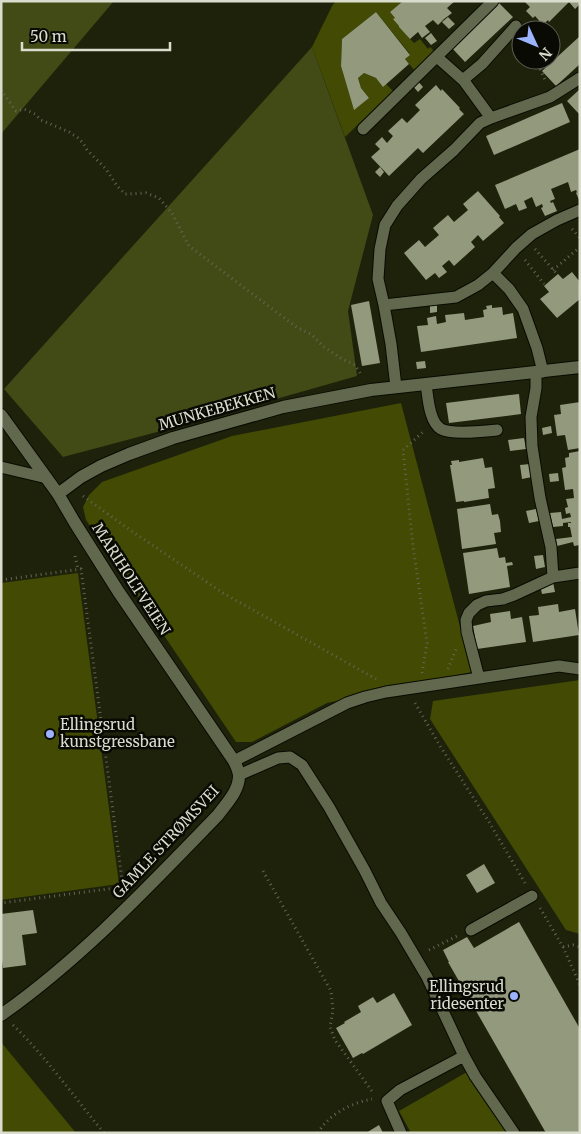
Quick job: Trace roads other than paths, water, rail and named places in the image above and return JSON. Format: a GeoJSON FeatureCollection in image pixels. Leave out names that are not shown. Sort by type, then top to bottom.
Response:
{"type":"FeatureCollection","features":[{"type":"Feature","properties":{"kind":"street","name":"MUNKEBEKKEN"},"geometry":{"type":"LineString","coordinates":[[58,494],[100,466],[172,438],[283,407],[372,390],[580,367]]}},
{"type":"Feature","properties":{"kind":"street","name":"MARIHOLTVEIEN"},"geometry":{"type":"LineString","coordinates":[[1,415],[58,494],[118,590],[234,761]]}},
{"type":"Feature","properties":{"kind":"street"},"geometry":{"type":"LineString","coordinates":[[234,761],[239,774]]}},
{"type":"Feature","properties":{"kind":"street","name":"GAMLE STRØMSVEI"},"geometry":{"type":"LineString","coordinates":[[2,1014],[31,994],[124,910],[218,815],[238,784],[239,774]]}},
{"type":"Feature","properties":{"kind":"lane"},"geometry":{"type":"LineString","coordinates":[[363,129],[493,1]]}},
{"type":"Feature","properties":{"kind":"lane"},"geometry":{"type":"LineString","coordinates":[[464,81],[511,32]]}},
{"type":"Feature","properties":{"kind":"lane"},"geometry":{"type":"LineString","coordinates":[[437,57],[464,81],[491,118]]}},
{"type":"Feature","properties":{"kind":"lane"},"geometry":{"type":"LineString","coordinates":[[396,388],[391,344],[378,280],[380,249],[385,225],[397,206],[421,179],[454,150],[480,123],[553,95],[580,78]]}},
{"type":"Feature","properties":{"kind":"lane"},"geometry":{"type":"LineString","coordinates":[[384,305],[456,296],[478,285],[493,273],[532,234],[580,210]]}},
{"type":"Feature","properties":{"kind":"lane"},"geometry":{"type":"LineString","coordinates":[[493,273],[509,289],[522,309],[537,348],[540,372],[530,417],[532,446],[540,498],[551,547],[552,577]]}},
{"type":"Feature","properties":{"kind":"lane"},"geometry":{"type":"LineString","coordinates":[[426,384],[429,408],[434,421],[443,430],[482,432],[497,430]]}},
{"type":"Feature","properties":{"kind":"lane"},"geometry":{"type":"LineString","coordinates":[[1,467],[47,478]]}},
{"type":"Feature","properties":{"kind":"lane"},"geometry":{"type":"LineString","coordinates":[[479,678],[467,632],[466,620],[469,613],[476,606],[486,601],[514,595],[552,577],[580,573]]}},
{"type":"Feature","properties":{"kind":"lane"},"geometry":{"type":"LineString","coordinates":[[234,761],[346,704],[386,692],[559,666],[580,669]]}},
{"type":"Feature","properties":{"kind":"lane"},"geometry":{"type":"LineString","coordinates":[[239,774],[278,758],[290,757],[302,765],[330,807],[381,903],[427,976],[475,1076],[514,1133]]}},
{"type":"Feature","properties":{"kind":"lane"},"geometry":{"type":"LineString","coordinates":[[471,930],[532,896]]}},
{"type":"Feature","properties":{"kind":"lane"},"geometry":{"type":"LineString","coordinates":[[401,1133],[388,1101],[400,1090],[464,1056]]}},
{"type":"Feature","properties":{"kind":"place","name":"Ellingsrud kunstgressbane"},"geometry":{"type":"Point","coordinates":[50,734]}},
{"type":"Feature","properties":{"kind":"place","name":"Ellingsrud ridesenter"},"geometry":{"type":"Point","coordinates":[514,996]}}]}
